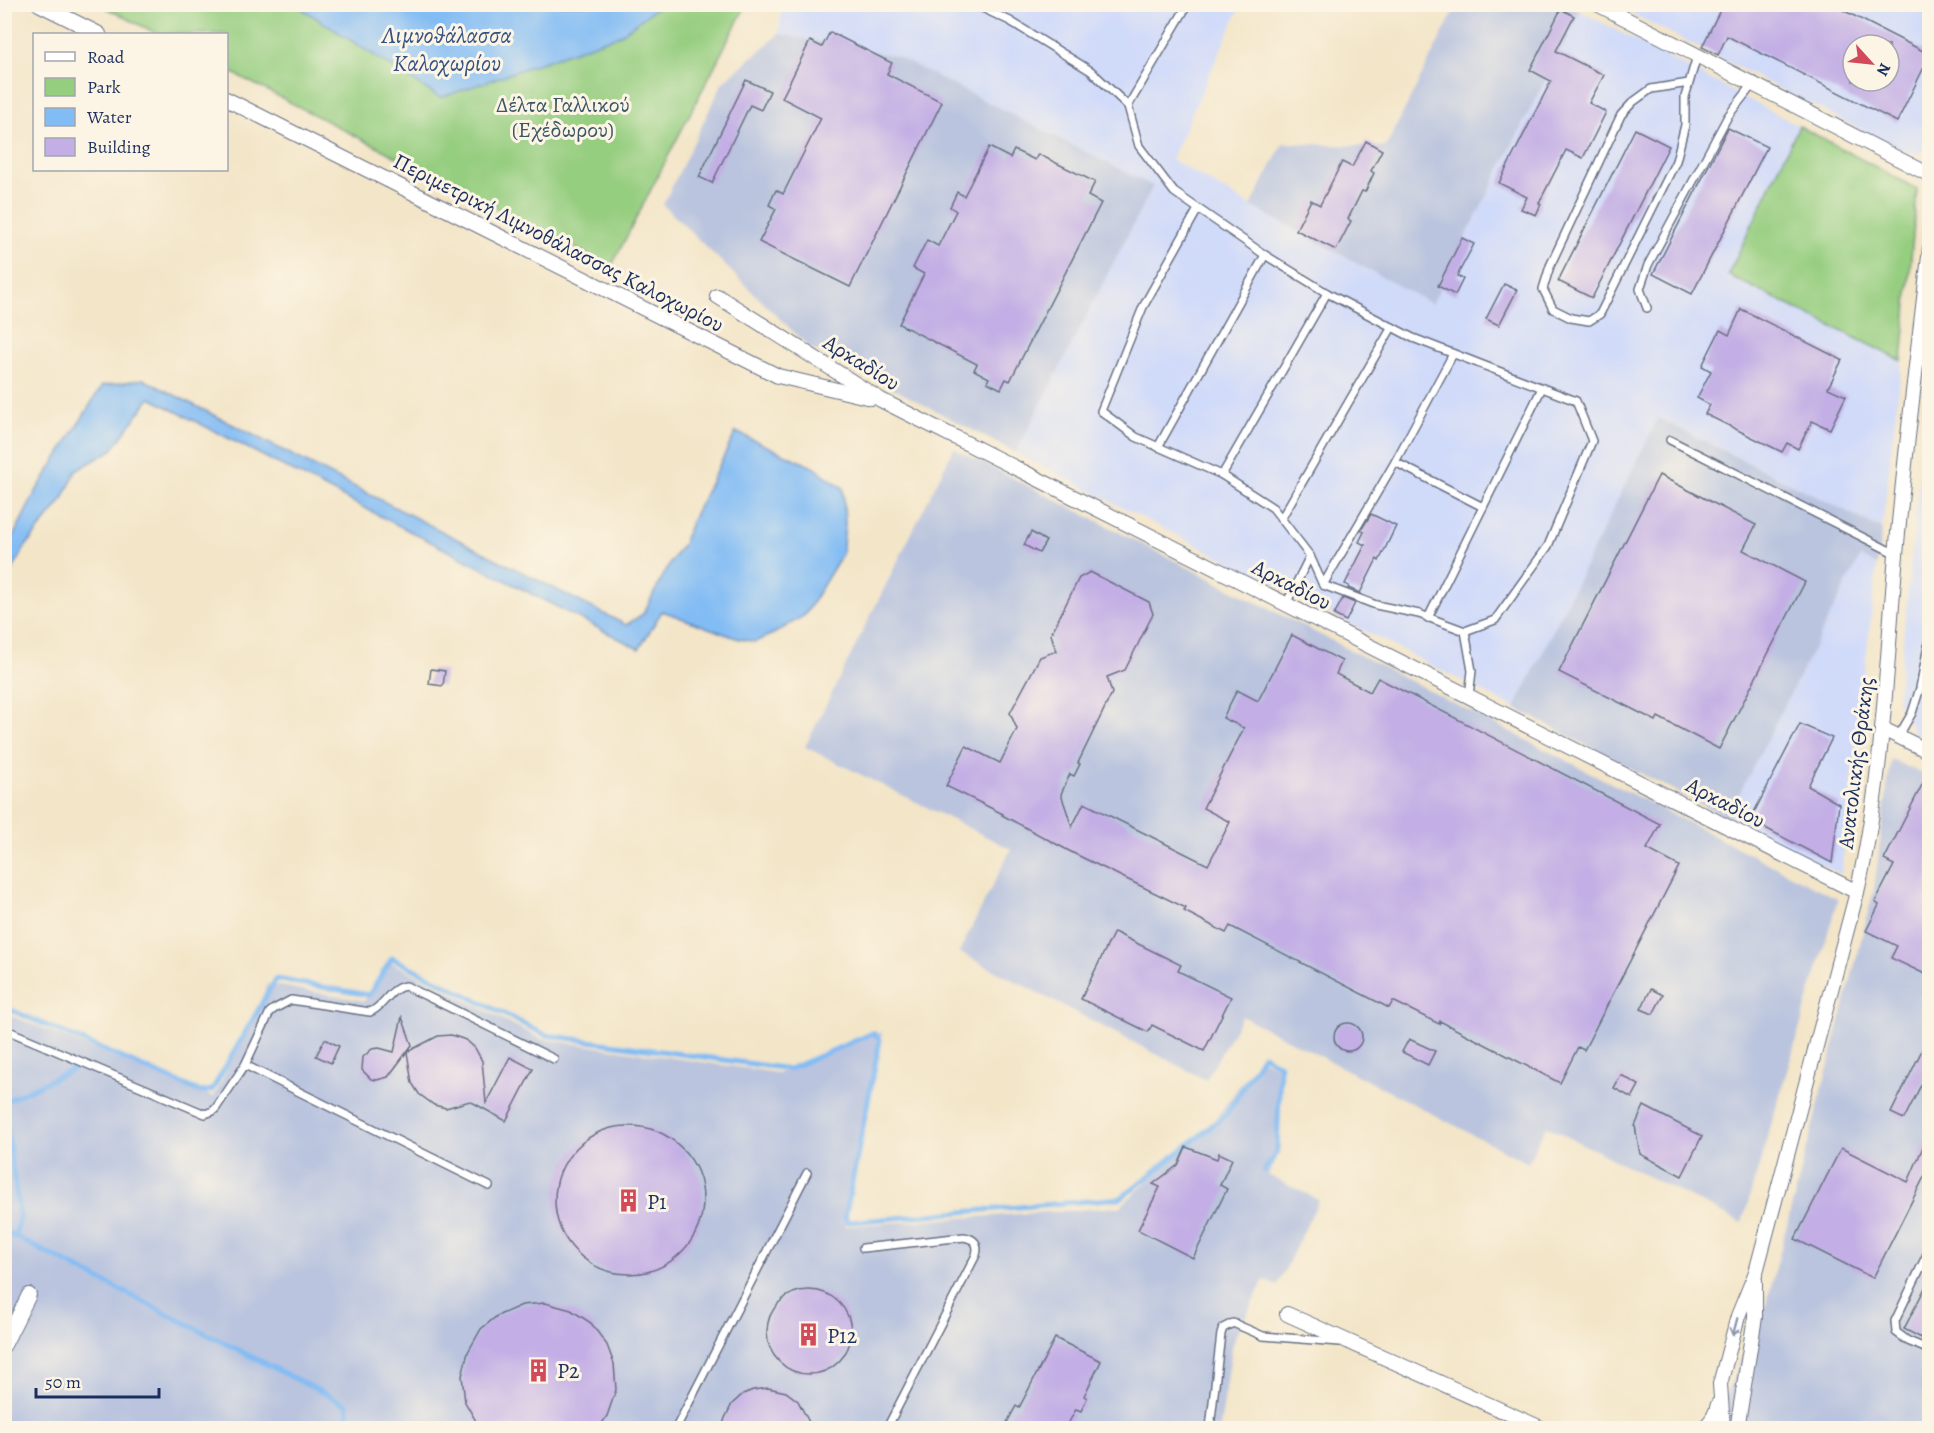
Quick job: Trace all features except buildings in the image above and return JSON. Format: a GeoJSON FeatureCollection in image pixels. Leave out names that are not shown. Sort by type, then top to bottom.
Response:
{"type":"FeatureCollection","features":[{"type":"Feature","properties":{"kind":"street"},"geometry":{"type":"LineString","coordinates":[[39,4],[97,33]]}},
{"type":"Feature","properties":{"kind":"street"},"geometry":{"type":"LineString","coordinates":[[1597,4],[1929,175]]}},
{"type":"Feature","properties":{"kind":"street","name":"Περιμετρική Λιμνοθάλασσας Καλοχωρίου"},"geometry":{"type":"LineString","coordinates":[[228,100],[778,376],[881,400]]}},
{"type":"Feature","properties":{"kind":"street","name":"Ανατολικής Θράκης"},"geometry":{"type":"LineString","coordinates":[[1723,1428],[1720,1384],[1738,1316],[1756,1272],[1857,892],[1869,836],[1883,729],[1896,554],[1929,248]]}},
{"type":"Feature","properties":{"kind":"street","name":"Αρκαδίου"},"geometry":{"type":"LineString","coordinates":[[717,296],[881,400],[1857,892]]}},
{"type":"Feature","properties":{"kind":"street"},"geometry":{"type":"LineString","coordinates":[[1883,729],[1929,752]]}},
{"type":"Feature","properties":{"kind":"street","name":"Ανατολικής Θράκης"},"geometry":{"type":"LineString","coordinates":[[1738,1427],[1755,1317],[1756,1272]]}},
{"type":"Feature","properties":{"kind":"street"},"geometry":{"type":"LineString","coordinates":[[4,1345],[29,1295]]}},
{"type":"Feature","properties":{"kind":"street"},"geometry":{"type":"LineString","coordinates":[[1287,1314],[1541,1428]]}},
{"type":"Feature","properties":{"kind":"street"},"geometry":{"type":"LineString","coordinates":[[1703,1428],[1710,1423],[1717,1412],[1720,1384]]}},
{"type":"Feature","properties":{"kind":"lane"},"geometry":{"type":"LineString","coordinates":[[974,4],[1010,21],[1091,71],[1128,106],[1139,146],[1174,192],[1265,255],[1327,293],[1413,338],[1576,401],[1592,441],[1548,546],[1495,620],[1465,632],[1323,585],[1310,556],[1273,508],[1222,475],[1136,437],[1101,411],[1143,308],[1198,209]]}},
{"type":"Feature","properties":{"kind":"lane"},"geometry":{"type":"LineString","coordinates":[[1128,106],[1188,4]]}},
{"type":"Feature","properties":{"kind":"lane"},"geometry":{"type":"LineString","coordinates":[[1689,83],[1651,89],[1633,102],[1621,115],[1550,266],[1543,289],[1553,309],[1571,318],[1589,321],[1600,314],[1676,161],[1685,125],[1685,98],[1697,56]]}},
{"type":"Feature","properties":{"kind":"lane"},"geometry":{"type":"LineString","coordinates":[[1647,308],[1640,289],[1648,265],[1728,116],[1753,84]]}},
{"type":"Feature","properties":{"kind":"lane"},"geometry":{"type":"LineString","coordinates":[[1158,447],[1265,255]]}},
{"type":"Feature","properties":{"kind":"lane"},"geometry":{"type":"LineString","coordinates":[[1222,475],[1327,293]]}},
{"type":"Feature","properties":{"kind":"lane"},"geometry":{"type":"LineString","coordinates":[[1281,519],[1392,327]]}},
{"type":"Feature","properties":{"kind":"lane"},"geometry":{"type":"LineString","coordinates":[[1323,585],[1395,462],[1453,354]]}},
{"type":"Feature","properties":{"kind":"lane"},"geometry":{"type":"LineString","coordinates":[[1428,618],[1542,388]]}},
{"type":"Feature","properties":{"kind":"lane"},"geometry":{"type":"LineString","coordinates":[[1670,440],[1896,554]]}},
{"type":"Feature","properties":{"kind":"lane"},"geometry":{"type":"LineString","coordinates":[[1395,462],[1483,507]]}},
{"type":"Feature","properties":{"kind":"lane"},"geometry":{"type":"LineString","coordinates":[[1286,604],[1310,556]]}},
{"type":"Feature","properties":{"kind":"lane"},"geometry":{"type":"LineString","coordinates":[[1465,632],[1472,671],[1469,696]]}},
{"type":"Feature","properties":{"kind":"lane"},"geometry":{"type":"LineString","coordinates":[[1898,737],[1912,713],[1920,688],[1929,635]]}},
{"type":"Feature","properties":{"kind":"lane"},"geometry":{"type":"LineString","coordinates":[[4,1029],[205,1114],[213,1112],[244,1065],[270,1012],[288,1001],[370,1012],[378,1008],[395,989],[402,986],[410,987],[554,1059]]}},
{"type":"Feature","properties":{"kind":"lane"},"geometry":{"type":"LineString","coordinates":[[244,1065],[489,1186]]}},
{"type":"Feature","properties":{"kind":"lane"},"geometry":{"type":"LineString","coordinates":[[676,1428],[807,1173]]}},
{"type":"Feature","properties":{"kind":"lane"},"geometry":{"type":"LineString","coordinates":[[863,1248],[964,1237],[976,1242],[978,1249],[887,1428]]}},
{"type":"Feature","properties":{"kind":"lane"},"geometry":{"type":"LineString","coordinates":[[1929,1248],[1895,1321],[1896,1332],[1908,1341],[1929,1350]]}},
{"type":"Feature","properties":{"kind":"lane"},"geometry":{"type":"LineString","coordinates":[[1210,1428],[1221,1334],[1227,1325],[1238,1324],[1263,1336],[1351,1343]]}},
{"type":"Feature","properties":{"kind":"shaded area"},"geometry":{"type":"Polygon","coordinates":[[[782,5],[1241,5],[1171,159],[1251,206],[1432,304],[1580,11],[1799,126],[1728,275],[1902,361],[1882,529],[1659,418],[1515,708],[1016,453],[1153,186],[896,56],[779,34],[782,5]]]}},
{"type":"Feature","properties":{"kind":"shaded area"},"geometry":{"type":"Polygon","coordinates":[[[1457,5],[1568,5],[1580,11],[1432,304],[1251,206],[1283,143],[1386,147],[1457,5]]]}},
{"type":"Feature","properties":{"kind":"shaded area"},"geometry":{"type":"Polygon","coordinates":[[[1615,5],[1929,5],[1929,146],[1918,154],[1903,151],[1615,5]]]}},
{"type":"Feature","properties":{"kind":"shaded area"},"geometry":{"type":"Polygon","coordinates":[[[779,34],[896,56],[1153,186],[1016,453],[837,359],[811,349],[663,205],[723,82],[779,34]]]}},
{"type":"Feature","properties":{"kind":"shaded area"},"geometry":{"type":"Polygon","coordinates":[[[1929,374],[1929,745],[1918,740],[1897,701],[1929,374]]]}},
{"type":"Feature","properties":{"kind":"shaded area"},"geometry":{"type":"Polygon","coordinates":[[[1658,418],[1882,529],[1877,565],[1860,557],[1727,818],[1515,708],[1658,418]]]}},
{"type":"Feature","properties":{"kind":"shaded area"},"geometry":{"type":"Polygon","coordinates":[[[954,448],[1838,899],[1742,1223],[1546,1126],[1528,1163],[1242,1016],[1206,1080],[959,952],[1011,849],[805,747],[954,448]]]}},
{"type":"Feature","properties":{"kind":"shaded area"},"geometry":{"type":"Polygon","coordinates":[[[1860,557],[1877,565],[1841,874],[1727,818],[1860,557]]]}},
{"type":"Feature","properties":{"kind":"shaded area"},"geometry":{"type":"Polygon","coordinates":[[[1891,759],[1929,777],[1929,1428],[1711,1428],[1767,1302],[1874,890],[1891,759]]]}},
{"type":"Feature","properties":{"kind":"shaded area"},"geometry":{"type":"Polygon","coordinates":[[[390,962],[541,1039],[778,1073],[882,1032],[846,1226],[1120,1207],[1217,1117],[1259,1058],[1282,1069],[1274,1163],[1268,1175],[1319,1200],[1277,1286],[1264,1280],[1233,1341],[1220,1428],[5,1428],[4,1013],[214,1097],[268,984],[364,1001],[390,962]]]}},
{"type":"Feature","properties":{"kind":"green space","name":"Δέλτα Γαλλικού (Εχέδωρου)"},"geometry":{"type":"Polygon","coordinates":[[[100,5],[746,5],[611,267],[228,71],[228,33],[156,33],[100,5]]]}},
{"type":"Feature","properties":{"kind":"green space"},"geometry":{"type":"Polygon","coordinates":[[[1799,126],[1917,189],[1902,361],[1728,275],[1799,126]]]}},
{"type":"Feature","properties":{"kind":"water","name":"Λιμνοθάλασσα Καλοχωρίου"},"geometry":{"type":"Polygon","coordinates":[[[296,5],[660,5],[620,35],[440,98],[296,5]]]}},
{"type":"Feature","properties":{"kind":"water"},"geometry":{"type":"Polygon","coordinates":[[[143,379],[626,625],[643,614],[670,563],[683,544],[691,522],[736,432],[815,468],[843,488],[845,524],[842,554],[805,615],[775,633],[755,642],[736,638],[662,611],[639,649],[150,398],[112,450],[76,471],[63,499],[26,546],[5,583],[5,553],[35,493],[102,386],[143,379]]]}},
{"type":"Feature","properties":{"kind":"waterway"},"geometry":{"type":"LineString","coordinates":[[4,1007],[201,1092],[212,1090],[276,979],[369,995],[392,958],[546,1035],[789,1069],[873,1033],[880,1040],[845,1218],[849,1222],[1121,1198],[1226,1115],[1263,1055],[1280,1065],[1277,1153],[1264,1171]]}},
{"type":"Feature","properties":{"kind":"waterway"},"geometry":{"type":"LineString","coordinates":[[4,1102],[75,1068]]}},
{"type":"Feature","properties":{"kind":"waterway"},"geometry":{"type":"LineString","coordinates":[[4,1113],[20,1217],[15,1237]]}},
{"type":"Feature","properties":{"kind":"waterway"},"geometry":{"type":"LineString","coordinates":[[4,1231],[347,1405],[348,1414],[341,1428]]}},
{"type":"Feature","properties":{"kind":"place","name":"P1"},"geometry":{"type":"Point","coordinates":[629,1201]}},
{"type":"Feature","properties":{"kind":"place","name":"P12"},"geometry":{"type":"Point","coordinates":[809,1335]}},
{"type":"Feature","properties":{"kind":"place","name":"P2"},"geometry":{"type":"Point","coordinates":[539,1370]}}]}
